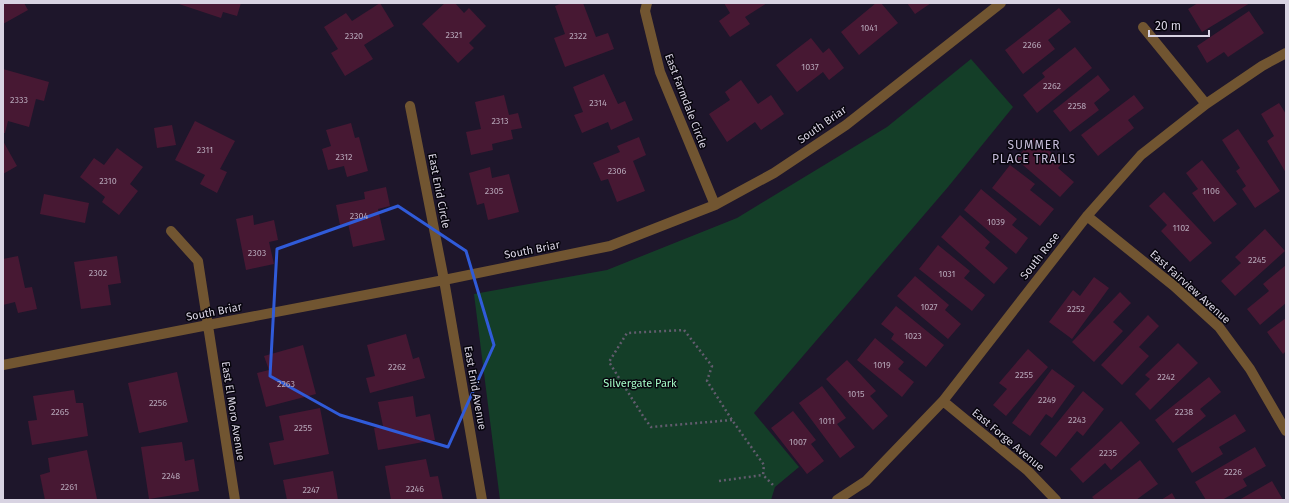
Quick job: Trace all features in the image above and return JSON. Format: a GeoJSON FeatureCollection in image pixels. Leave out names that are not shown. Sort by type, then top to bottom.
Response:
{"type":"FeatureCollection","features":[{"type":"Feature","properties":{"kind":"street","name":"East Farmdale Circle"},"geometry":{"type":"LineString","coordinates":[[647,3],[645,11],[660,72],[715,205]]}},
{"type":"Feature","properties":{"kind":"street","name":"South Briar"},"geometry":{"type":"LineString","coordinates":[[3,365],[444,280],[610,246],[715,205],[774,173],[846,125],[1001,3]]}},
{"type":"Feature","properties":{"kind":"street"},"geometry":{"type":"LineString","coordinates":[[1143,27],[1206,104]]}},
{"type":"Feature","properties":{"kind":"street","name":"South Rose"},"geometry":{"type":"LineString","coordinates":[[837,500],[866,481],[943,401],[1087,216],[1141,155],[1206,104],[1262,66],[1286,53]]}},
{"type":"Feature","properties":{"kind":"street","name":"East Enid Circle"},"geometry":{"type":"LineString","coordinates":[[410,106],[444,280]]}},
{"type":"Feature","properties":{"kind":"street","name":"East Fairview Avenue"},"geometry":{"type":"LineString","coordinates":[[1087,216],[1174,286],[1219,327],[1250,369],[1286,431]]}},
{"type":"Feature","properties":{"kind":"street","name":"East El Moro Avenue"},"geometry":{"type":"LineString","coordinates":[[171,231],[198,261],[235,500]]}},
{"type":"Feature","properties":{"kind":"street","name":"East Enid Avenue"},"geometry":{"type":"LineString","coordinates":[[444,280],[482,500]]}},
{"type":"Feature","properties":{"kind":"street","name":"East Forge Avenue"},"geometry":{"type":"LineString","coordinates":[[943,401],[1028,471],[1056,500]]}},
{"type":"Feature","properties":{"kind":"path"},"geometry":{"type":"LineString","coordinates":[[732,420],[651,427],[609,362],[627,333],[684,330],[712,366],[707,381],[732,420],[764,465],[763,475]]}},
{"type":"Feature","properties":{"kind":"path"},"geometry":{"type":"LineString","coordinates":[[719,481],[763,475]]}},
{"type":"Feature","properties":{"kind":"path"},"geometry":{"type":"LineString","coordinates":[[763,475],[775,487]]}},
{"type":"Feature","properties":{"kind":"highlighted area"},"geometry":{"type":"Polygon","coordinates":[[[398,206],[466,251],[494,345],[448,447],[340,415],[270,376],[277,249],[398,206]]]}},
{"type":"Feature","properties":{"kind":"green space","name":"Silvergate Park"},"geometry":{"type":"Polygon","coordinates":[[[971,59],[1013,107],[948,187],[754,413],[799,467],[775,487],[771,500],[500,500],[474,294],[607,270],[737,218],[887,127],[971,59]]]}},
{"type":"Feature","properties":{"kind":"building"},"geometry":{"type":"Polygon","coordinates":[[[3,3],[24,3],[28,10],[3,24],[3,3]]]}},
{"type":"Feature","properties":{"kind":"building"},"geometry":{"type":"Polygon","coordinates":[[[176,3],[241,3],[237,16],[223,12],[221,18],[176,3]]]}},
{"type":"Feature","properties":{"kind":"building"},"geometry":{"type":"Polygon","coordinates":[[[380,3],[394,26],[364,45],[373,59],[345,76],[331,53],[338,49],[324,27],[346,13],[352,21],[380,3]]]}},
{"type":"Feature","properties":{"kind":"building"},"geometry":{"type":"Polygon","coordinates":[[[445,3],[455,3],[464,13],[469,8],[486,26],[469,43],[474,48],[458,63],[422,24],[445,3]]]}},
{"type":"Feature","properties":{"kind":"building"},"geometry":{"type":"Polygon","coordinates":[[[562,3],[583,3],[596,37],[608,33],[614,49],[565,67],[554,38],[565,34],[555,6],[562,3]]]}},
{"type":"Feature","properties":{"kind":"building"},"geometry":{"type":"Polygon","coordinates":[[[724,3],[767,3],[745,17],[750,24],[730,37],[719,21],[730,13],[724,3]]]}},
{"type":"Feature","properties":{"kind":"building"},"geometry":{"type":"Polygon","coordinates":[[[876,3],[881,3],[898,23],[859,55],[841,32],[876,3]]]}},
{"type":"Feature","properties":{"kind":"building"},"geometry":{"type":"Polygon","coordinates":[[[907,3],[931,3],[915,14],[907,3]]]}},
{"type":"Feature","properties":{"kind":"building"},"geometry":{"type":"Polygon","coordinates":[[[1198,3],[1250,3],[1202,32],[1188,9],[1198,3]]]}},
{"type":"Feature","properties":{"kind":"building"},"geometry":{"type":"Polygon","coordinates":[[[1059,8],[1071,22],[1048,40],[1055,49],[1023,74],[1005,50],[1059,8]]]}},
{"type":"Feature","properties":{"kind":"building"},"geometry":{"type":"Polygon","coordinates":[[[1249,11],[1264,33],[1228,57],[1224,52],[1207,63],[1197,46],[1249,11]]]}},
{"type":"Feature","properties":{"kind":"building"},"geometry":{"type":"Polygon","coordinates":[[[811,38],[823,53],[829,48],[844,68],[829,80],[823,72],[797,92],[776,65],[811,38]]]}},
{"type":"Feature","properties":{"kind":"building"},"geometry":{"type":"Polygon","coordinates":[[[1075,47],[1092,68],[1037,113],[1023,95],[1045,77],[1042,73],[1075,47]]]}},
{"type":"Feature","properties":{"kind":"building"},"geometry":{"type":"Polygon","coordinates":[[[3,69],[49,82],[44,101],[36,99],[29,127],[8,121],[5,133],[3,133],[3,69]]]}},
{"type":"Feature","properties":{"kind":"building"},"geometry":{"type":"Polygon","coordinates":[[[604,74],[618,104],[625,101],[633,120],[611,130],[608,122],[582,133],[574,115],[583,112],[573,87],[604,74]]]}},
{"type":"Feature","properties":{"kind":"building"},"geometry":{"type":"Polygon","coordinates":[[[1098,75],[1110,90],[1094,103],[1099,110],[1070,132],[1053,111],[1098,75]]]}},
{"type":"Feature","properties":{"kind":"building"},"geometry":{"type":"Polygon","coordinates":[[[741,80],[758,104],[771,95],[784,114],[761,130],[755,122],[727,142],[709,114],[730,100],[725,92],[741,80]]]}},
{"type":"Feature","properties":{"kind":"building"},"geometry":{"type":"Polygon","coordinates":[[[504,95],[509,115],[518,113],[522,128],[511,130],[513,139],[492,144],[493,150],[471,155],[466,132],[481,129],[475,102],[504,95]]]}},
{"type":"Feature","properties":{"kind":"building"},"geometry":{"type":"Polygon","coordinates":[[[1134,95],[1144,108],[1128,120],[1134,128],[1098,156],[1081,135],[1134,95]]]}},
{"type":"Feature","properties":{"kind":"building"},"geometry":{"type":"Polygon","coordinates":[[[1279,103],[1286,114],[1286,173],[1267,141],[1274,136],[1261,114],[1279,103]]]}},
{"type":"Feature","properties":{"kind":"building"},"geometry":{"type":"Polygon","coordinates":[[[195,121],[235,141],[220,169],[227,172],[217,193],[200,184],[205,175],[175,160],[195,121]]]}},
{"type":"Feature","properties":{"kind":"building"},"geometry":{"type":"Polygon","coordinates":[[[351,123],[355,138],[359,137],[368,171],[347,177],[344,166],[328,170],[322,149],[331,146],[326,130],[351,123]]]}},
{"type":"Feature","properties":{"kind":"building"},"geometry":{"type":"Polygon","coordinates":[[[172,125],[176,145],[157,148],[154,128],[172,125]]]}},
{"type":"Feature","properties":{"kind":"building"},"geometry":{"type":"Polygon","coordinates":[[[1238,129],[1280,191],[1255,208],[1242,189],[1246,186],[1236,171],[1240,168],[1222,140],[1238,129]]]}},
{"type":"Feature","properties":{"kind":"building"},"geometry":{"type":"Polygon","coordinates":[[[639,137],[646,155],[633,161],[645,191],[617,202],[608,179],[601,181],[593,163],[620,152],[617,146],[639,137]]]}},
{"type":"Feature","properties":{"kind":"building"},"geometry":{"type":"Polygon","coordinates":[[[1034,138],[1063,162],[1058,168],[1074,182],[1060,197],[1016,159],[1034,138]]]}},
{"type":"Feature","properties":{"kind":"building"},"geometry":{"type":"Polygon","coordinates":[[[3,141],[17,166],[3,174],[3,141]]]}},
{"type":"Feature","properties":{"kind":"building"},"geometry":{"type":"Polygon","coordinates":[[[117,148],[143,167],[130,184],[138,191],[119,215],[102,202],[105,197],[80,177],[94,158],[104,165],[117,148]]]}},
{"type":"Feature","properties":{"kind":"building"},"geometry":{"type":"Polygon","coordinates":[[[1202,160],[1237,204],[1214,222],[1192,193],[1198,189],[1186,173],[1202,160]]]}},
{"type":"Feature","properties":{"kind":"building"},"geometry":{"type":"Polygon","coordinates":[[[1010,165],[1035,184],[1030,190],[1054,209],[1040,226],[992,188],[1010,165]]]}},
{"type":"Feature","properties":{"kind":"building"},"geometry":{"type":"Polygon","coordinates":[[[490,167],[492,178],[509,174],[519,212],[488,220],[484,203],[477,205],[469,173],[490,167]]]}},
{"type":"Feature","properties":{"kind":"building"},"geometry":{"type":"Polygon","coordinates":[[[386,187],[390,206],[378,209],[385,240],[353,247],[348,223],[340,225],[336,205],[365,199],[364,192],[386,187]]]}},
{"type":"Feature","properties":{"kind":"building"},"geometry":{"type":"Polygon","coordinates":[[[981,189],[1017,219],[1012,225],[1028,238],[1016,254],[964,210],[981,189]]]}},
{"type":"Feature","properties":{"kind":"building"},"geometry":{"type":"Polygon","coordinates":[[[1164,192],[1212,243],[1190,262],[1161,231],[1167,225],[1149,206],[1164,192]]]}},
{"type":"Feature","properties":{"kind":"building"},"geometry":{"type":"Polygon","coordinates":[[[44,194],[89,203],[85,223],[40,214],[44,194]]]}},
{"type":"Feature","properties":{"kind":"building"},"geometry":{"type":"Polygon","coordinates":[[[253,215],[254,225],[274,220],[278,240],[269,242],[274,264],[246,270],[236,219],[253,215]]]}},
{"type":"Feature","properties":{"kind":"building"},"geometry":{"type":"Polygon","coordinates":[[[960,215],[990,242],[985,248],[1008,268],[994,284],[941,237],[960,215]]]}},
{"type":"Feature","properties":{"kind":"building"},"geometry":{"type":"Polygon","coordinates":[[[1265,229],[1285,251],[1235,296],[1221,281],[1241,263],[1235,257],[1265,229]]]}},
{"type":"Feature","properties":{"kind":"building"},"geometry":{"type":"Polygon","coordinates":[[[938,245],[970,271],[964,278],[985,295],[972,311],[919,269],[938,245]]]}},
{"type":"Feature","properties":{"kind":"building"},"geometry":{"type":"Polygon","coordinates":[[[18,256],[25,288],[32,287],[37,309],[18,313],[15,302],[3,305],[3,259],[18,256]]]}},
{"type":"Feature","properties":{"kind":"building"},"geometry":{"type":"Polygon","coordinates":[[[117,256],[121,283],[108,285],[111,305],[81,309],[74,262],[117,256]]]}},
{"type":"Feature","properties":{"kind":"building"},"geometry":{"type":"Polygon","coordinates":[[[1286,265],[1286,303],[1260,325],[1247,309],[1269,291],[1263,284],[1286,265]]]}},
{"type":"Feature","properties":{"kind":"building"},"geometry":{"type":"Polygon","coordinates":[[[915,276],[949,305],[945,310],[961,324],[948,339],[897,296],[915,276]]]}},
{"type":"Feature","properties":{"kind":"building"},"geometry":{"type":"Polygon","coordinates":[[[1094,277],[1109,288],[1072,339],[1049,322],[1073,290],[1080,296],[1094,277]]]}},
{"type":"Feature","properties":{"kind":"building"},"geometry":{"type":"Polygon","coordinates":[[[1120,292],[1131,303],[1113,322],[1123,331],[1094,362],[1072,342],[1120,292]]]}},
{"type":"Feature","properties":{"kind":"building"},"geometry":{"type":"Polygon","coordinates":[[[896,306],[944,345],[926,367],[891,339],[894,334],[881,324],[896,306]]]}},
{"type":"Feature","properties":{"kind":"building"},"geometry":{"type":"Polygon","coordinates":[[[1148,315],[1159,326],[1139,347],[1149,356],[1122,385],[1101,365],[1148,315]]]}},
{"type":"Feature","properties":{"kind":"building"},"geometry":{"type":"Polygon","coordinates":[[[1286,318],[1286,351],[1283,354],[1267,332],[1286,318]]]}},
{"type":"Feature","properties":{"kind":"building"},"geometry":{"type":"Polygon","coordinates":[[[406,334],[413,359],[419,357],[425,378],[370,393],[366,378],[375,376],[367,345],[406,334]]]}},
{"type":"Feature","properties":{"kind":"building"},"geometry":{"type":"Polygon","coordinates":[[[875,338],[904,362],[898,369],[914,382],[902,397],[857,360],[875,338]]]}},
{"type":"Feature","properties":{"kind":"building"},"geometry":{"type":"Polygon","coordinates":[[[1178,343],[1198,363],[1150,410],[1135,394],[1150,379],[1145,375],[1178,343]]]}},
{"type":"Feature","properties":{"kind":"building"},"geometry":{"type":"Polygon","coordinates":[[[303,345],[316,394],[266,407],[257,373],[269,370],[264,356],[303,345]]]}},
{"type":"Feature","properties":{"kind":"building"},"geometry":{"type":"Polygon","coordinates":[[[1028,349],[1048,367],[1006,416],[993,405],[1007,389],[999,383],[1028,349]]]}},
{"type":"Feature","properties":{"kind":"building"},"geometry":{"type":"Polygon","coordinates":[[[847,360],[876,391],[870,396],[888,416],[873,430],[826,379],[847,360]]]}},
{"type":"Feature","properties":{"kind":"building"},"geometry":{"type":"Polygon","coordinates":[[[1052,369],[1075,386],[1052,418],[1046,414],[1030,436],[1012,423],[1052,369]]]}},
{"type":"Feature","properties":{"kind":"building"},"geometry":{"type":"Polygon","coordinates":[[[177,372],[188,422],[139,433],[128,383],[177,372]]]}},
{"type":"Feature","properties":{"kind":"building"},"geometry":{"type":"Polygon","coordinates":[[[1209,377],[1221,392],[1200,409],[1206,416],[1173,443],[1155,420],[1209,377]]]}},
{"type":"Feature","properties":{"kind":"building"},"geometry":{"type":"Polygon","coordinates":[[[822,386],[846,418],[837,424],[855,447],[840,458],[799,403],[822,386]]]}},
{"type":"Feature","properties":{"kind":"building"},"geometry":{"type":"Polygon","coordinates":[[[74,390],[76,403],[83,403],[88,436],[32,445],[28,421],[37,420],[33,396],[74,390]]]}},
{"type":"Feature","properties":{"kind":"building"},"geometry":{"type":"Polygon","coordinates":[[[1083,391],[1104,409],[1083,436],[1077,431],[1056,457],[1040,444],[1083,391]]]}},
{"type":"Feature","properties":{"kind":"building"},"geometry":{"type":"Polygon","coordinates":[[[413,396],[416,417],[430,414],[435,440],[378,450],[374,428],[383,426],[378,402],[413,396]]]}},
{"type":"Feature","properties":{"kind":"building"},"geometry":{"type":"Polygon","coordinates":[[[320,408],[329,454],[274,465],[269,443],[284,440],[279,416],[320,408]]]}},
{"type":"Feature","properties":{"kind":"building"},"geometry":{"type":"Polygon","coordinates":[[[793,411],[816,440],[811,444],[824,461],[807,474],[771,428],[793,411]]]}},
{"type":"Feature","properties":{"kind":"building"},"geometry":{"type":"Polygon","coordinates":[[[1235,414],[1246,431],[1219,447],[1223,454],[1192,473],[1177,449],[1235,414]]]}},
{"type":"Feature","properties":{"kind":"building"},"geometry":{"type":"Polygon","coordinates":[[[1121,421],[1140,443],[1111,470],[1105,463],[1083,483],[1070,469],[1121,421]]]}},
{"type":"Feature","properties":{"kind":"building"},"geometry":{"type":"Polygon","coordinates":[[[182,442],[185,461],[194,459],[199,491],[149,499],[141,447],[182,442]]]}},
{"type":"Feature","properties":{"kind":"building"},"geometry":{"type":"Polygon","coordinates":[[[1255,447],[1266,466],[1243,479],[1247,486],[1222,500],[1206,500],[1195,482],[1255,447]]]}},
{"type":"Feature","properties":{"kind":"building"},"geometry":{"type":"Polygon","coordinates":[[[87,450],[97,499],[45,500],[40,475],[50,472],[48,458],[87,450]]]}},
{"type":"Feature","properties":{"kind":"building"},"geometry":{"type":"Polygon","coordinates":[[[426,459],[430,477],[438,476],[443,500],[391,500],[385,466],[426,459]]]}},
{"type":"Feature","properties":{"kind":"building"},"geometry":{"type":"Polygon","coordinates":[[[1140,460],[1158,484],[1136,500],[1095,500],[1092,497],[1140,460]]]}},
{"type":"Feature","properties":{"kind":"building"},"geometry":{"type":"Polygon","coordinates":[[[333,471],[338,500],[287,500],[283,480],[333,471]]]}},
{"type":"Feature","properties":{"kind":"building"},"geometry":{"type":"Polygon","coordinates":[[[1272,481],[1283,500],[1239,500],[1272,481]]]}},
{"type":"Feature","properties":{"kind":"building"},"geometry":{"type":"Polygon","coordinates":[[[1172,493],[1176,500],[1161,500],[1172,493]]]}},
{"type":"Feature","properties":{"kind":"district","name":"SUMMER PLACE TRAILS"},"geometry":{"type":"Point","coordinates":[1034,152]}}]}
